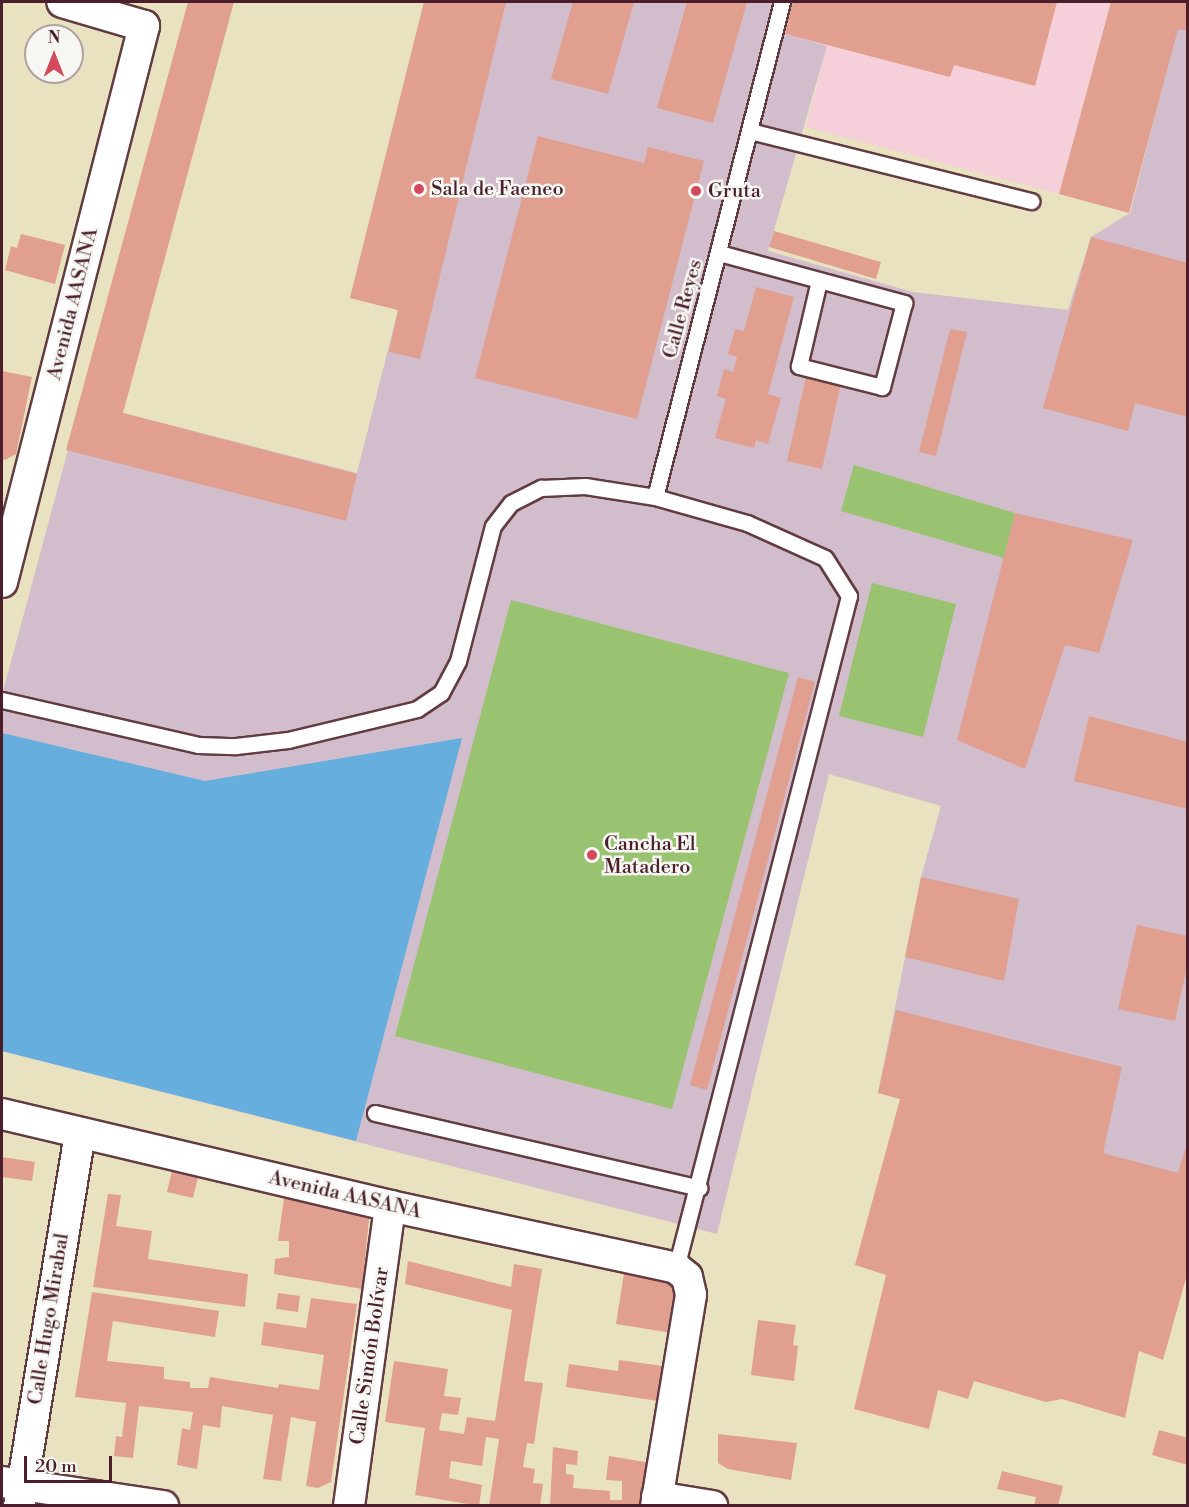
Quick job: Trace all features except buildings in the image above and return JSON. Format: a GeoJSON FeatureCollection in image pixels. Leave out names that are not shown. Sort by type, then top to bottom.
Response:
{"type":"FeatureCollection","features":[{"type":"Feature","properties":{"kind":"street","name":"Avenida AASANA"},"geometry":{"type":"LineString","coordinates":[[2,582],[11,512],[144,26],[62,2]]}},
{"type":"Feature","properties":{"kind":"street","name":"Avenida AASANA"},"geometry":{"type":"LineString","coordinates":[[2,1114],[682,1273]]}},
{"type":"Feature","properties":{"kind":"street","name":"Calle Hugo Mirabal"},"geometry":{"type":"LineString","coordinates":[[14,1491],[80,1133]]}},
{"type":"Feature","properties":{"kind":"street","name":"Calle Simón Bolívar"},"geometry":{"type":"LineString","coordinates":[[349,1506],[390,1206]]}},
{"type":"Feature","properties":{"kind":"street"},"geometry":{"type":"LineString","coordinates":[[682,1273],[691,1295],[656,1501],[712,1506]]}},
{"type":"Feature","properties":{"kind":"street"},"geometry":{"type":"LineString","coordinates":[[14,1491],[163,1506]]}},
{"type":"Feature","properties":{"kind":"lane","name":"Calle Reyes"},"geometry":{"type":"LineString","coordinates":[[655,497],[782,2]]}},
{"type":"Feature","properties":{"kind":"lane"},"geometry":{"type":"LineString","coordinates":[[750,131],[1031,201]]}},
{"type":"Feature","properties":{"kind":"lane"},"geometry":{"type":"LineString","coordinates":[[719,253],[904,303],[882,387],[799,366],[819,281]]}},
{"type":"Feature","properties":{"kind":"lane"},"geometry":{"type":"LineString","coordinates":[[2,700],[198,745],[236,746],[288,740],[417,709],[441,693],[458,661],[493,526],[510,503],[541,488],[585,486],[655,497],[747,523],[825,558],[849,596],[699,1188],[682,1273]]}},
{"type":"Feature","properties":{"kind":"lane"},"geometry":{"type":"LineString","coordinates":[[375,1113],[699,1188]]}},
{"type":"Feature","properties":{"kind":"shaded area"},"geometry":{"type":"Polygon","coordinates":[[[424,2],[793,2],[785,34],[827,46],[768,251],[913,292],[1068,310],[1091,237],[1130,213],[1184,2],[1187,2],[1187,1176],[878,1093],[921,877],[941,806],[829,774],[717,1234],[2,1051],[2,695],[81,402],[357,473],[398,310],[350,298],[424,2]]]}},
{"type":"Feature","properties":{"kind":"shaded area"},"geometry":{"type":"Polygon","coordinates":[[[793,2],[1111,2],[1059,194],[806,127],[827,46],[785,34],[793,2]]]}},
{"type":"Feature","properties":{"kind":"green space"},"geometry":{"type":"Polygon","coordinates":[[[854,465],[1015,513],[1004,558],[841,511],[854,465]]]}},
{"type":"Feature","properties":{"kind":"green space"},"geometry":{"type":"Polygon","coordinates":[[[872,583],[956,604],[923,737],[839,716],[872,583]]]}},
{"type":"Feature","properties":{"kind":"green space","name":"Cancha El Matadero"},"geometry":{"type":"Polygon","coordinates":[[[511,600],[789,673],[672,1109],[395,1036],[511,600]]]}},
{"type":"Feature","properties":{"kind":"water"},"geometry":{"type":"Polygon","coordinates":[[[2,733],[205,781],[462,738],[356,1141],[2,1051],[2,733]]]}},
{"type":"Feature","properties":{"kind":"place","name":"Sala de Faeneo"},"geometry":{"type":"Point","coordinates":[419,189]}},
{"type":"Feature","properties":{"kind":"place","name":"Gruta"},"geometry":{"type":"Point","coordinates":[696,191]}},
{"type":"Feature","properties":{"kind":"place","name":"Cancha El Matadero"},"geometry":{"type":"Point","coordinates":[592,855]}}]}
